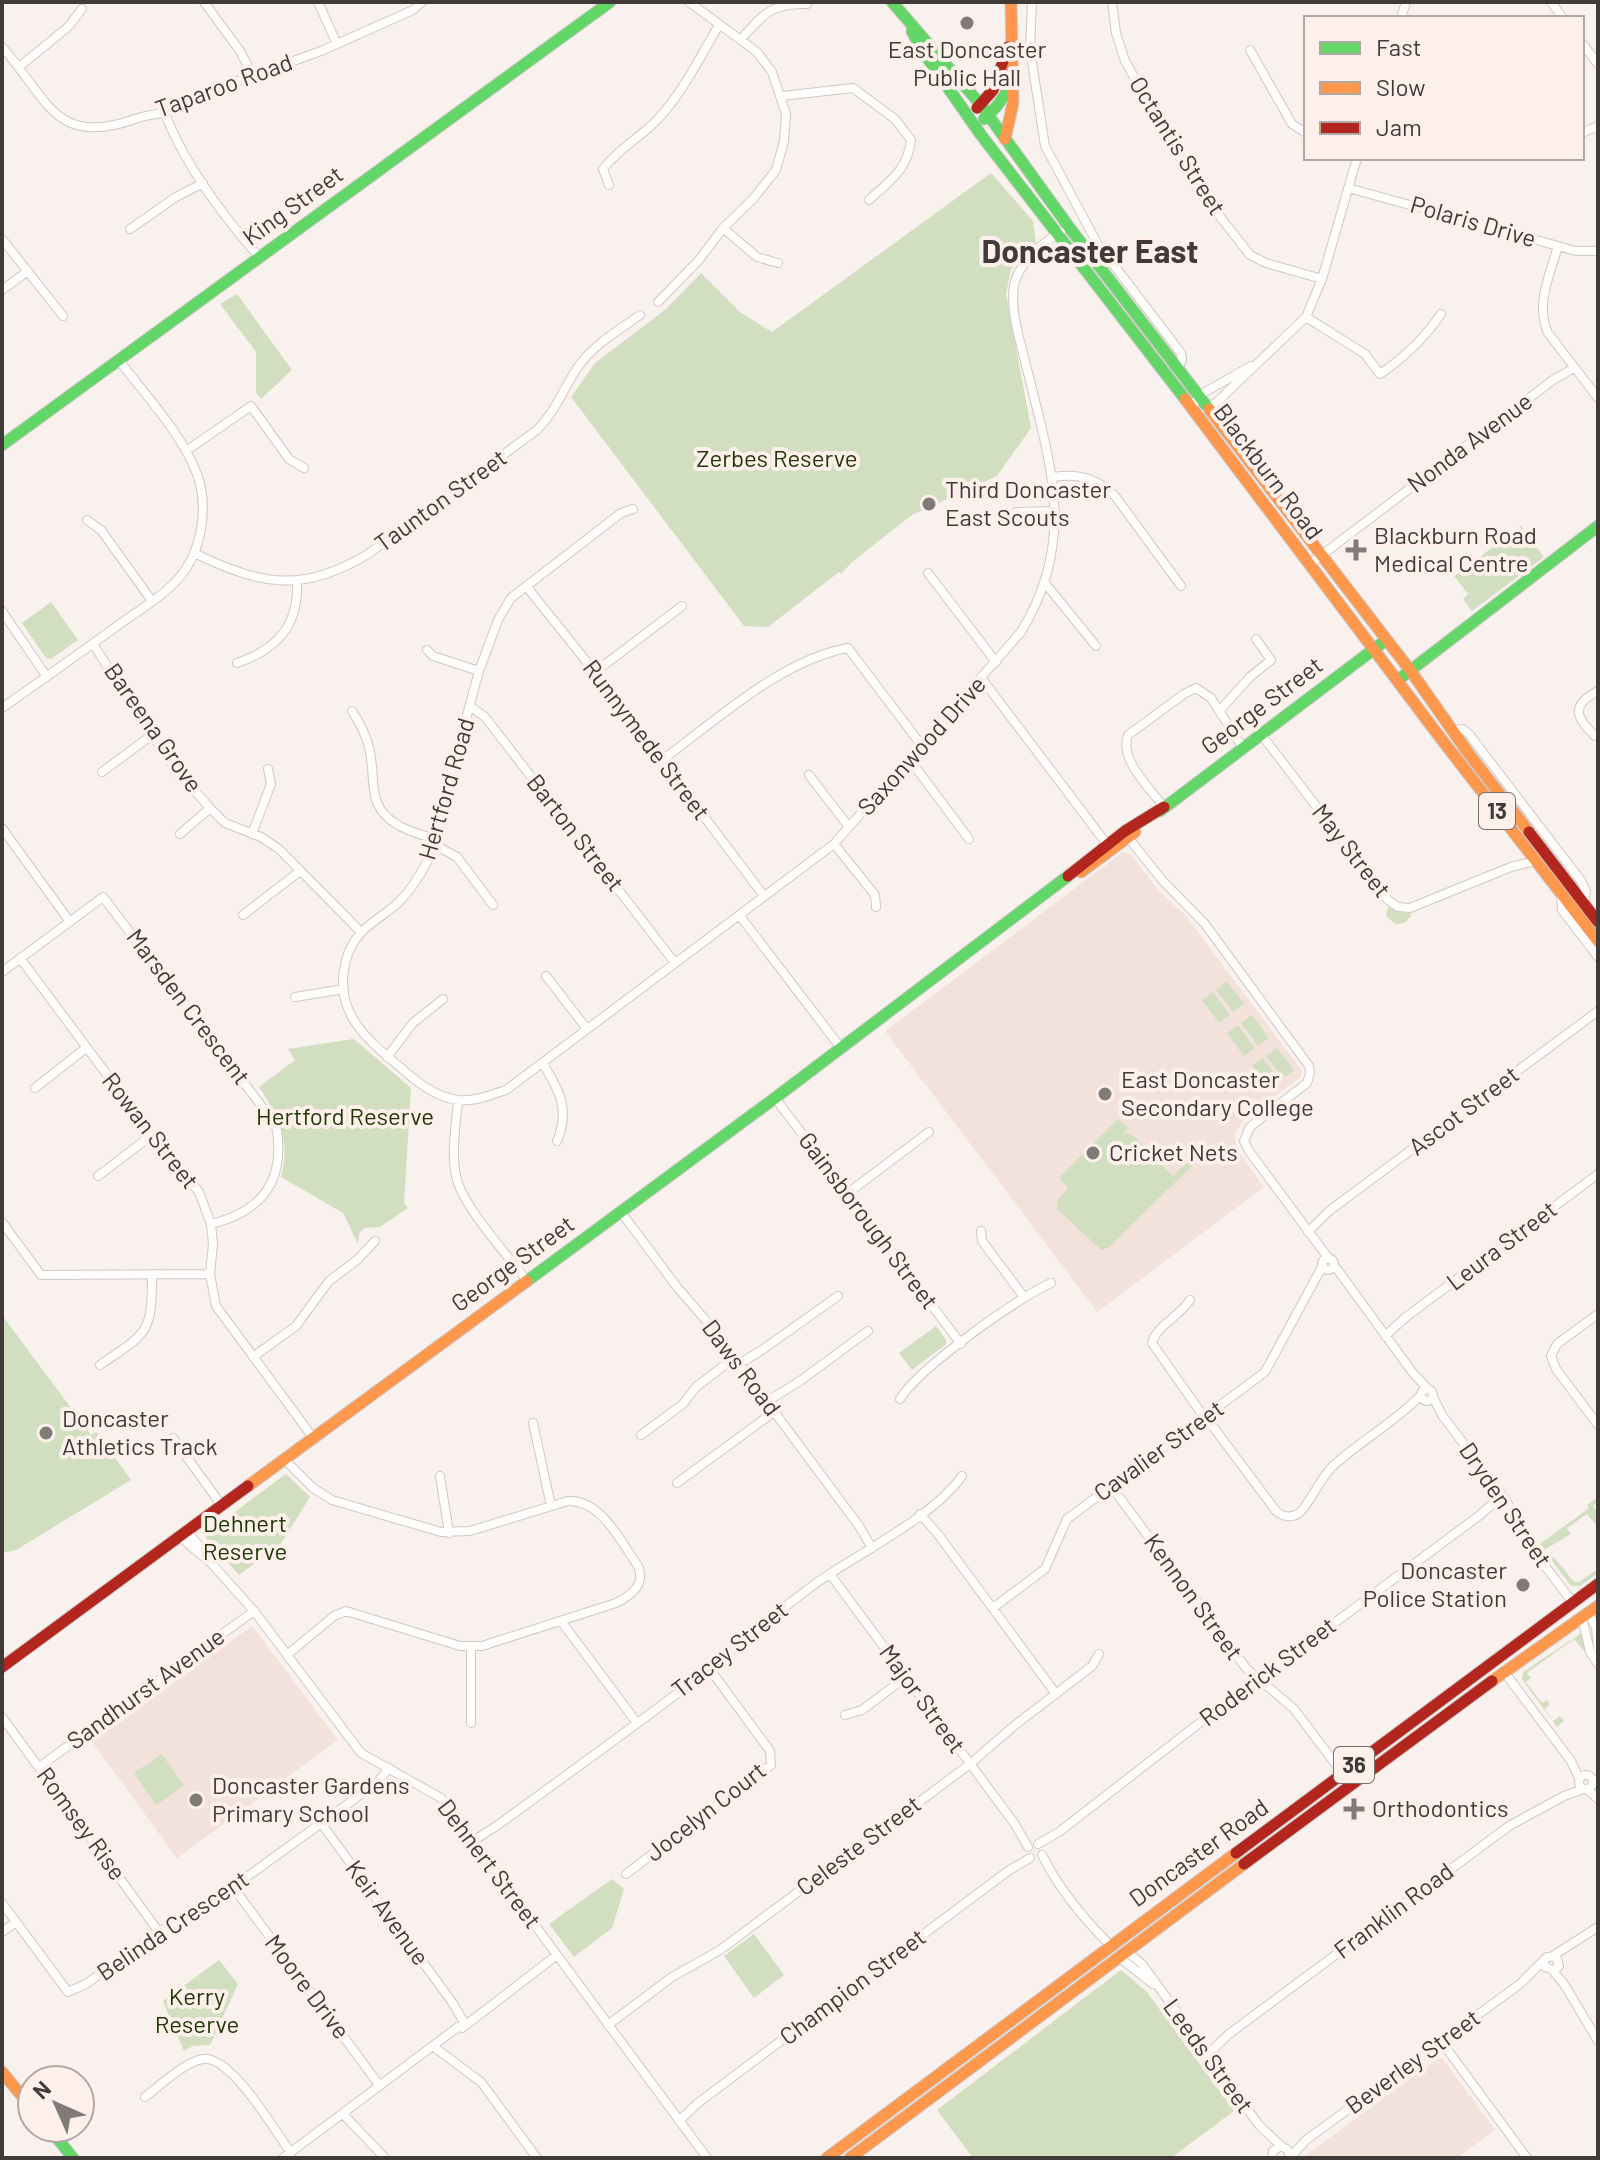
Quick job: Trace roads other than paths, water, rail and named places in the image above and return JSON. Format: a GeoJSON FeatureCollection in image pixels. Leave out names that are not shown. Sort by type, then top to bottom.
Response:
{"type":"FeatureCollection","features":[{"type":"Feature","properties":{"kind":"main road","name":"King Street"},"geometry":{"type":"LineString","coordinates":[[2,445],[610,2]]}},
{"type":"Feature","properties":{"kind":"main road","name":"Blackburn Road"},"geometry":{"type":"LineString","coordinates":[[892,2],[984,110],[1069,227],[1410,670],[1584,904],[1596,924],[1598,941]]}},
{"type":"Feature","properties":{"kind":"main road"},"geometry":{"type":"LineString","coordinates":[[1005,139],[1013,103],[1011,2]]}},
{"type":"Feature","properties":{"kind":"main road","name":"Blackburn Road"},"geometry":{"type":"LineString","coordinates":[[909,24],[921,49],[974,125],[1237,466],[1525,849],[1561,894],[1596,924]]}},
{"type":"Feature","properties":{"kind":"main road"},"geometry":{"type":"LineString","coordinates":[[974,125],[998,81],[1010,41]]}},
{"type":"Feature","properties":{"kind":"main road"},"geometry":{"type":"LineString","coordinates":[[984,110],[1013,83]]}},
{"type":"Feature","properties":{"kind":"main road"},"geometry":{"type":"LineString","coordinates":[[1237,466],[1247,457]]}},
{"type":"Feature","properties":{"kind":"main road"},"geometry":{"type":"LineString","coordinates":[[1398,680],[1598,526]]}},
{"type":"Feature","properties":{"kind":"main road","name":"George Street"},"geometry":{"type":"LineString","coordinates":[[2,1667],[775,1098],[1386,640]]}},
{"type":"Feature","properties":{"kind":"main road","name":"Doncaster Road"},"geometry":{"type":"LineString","coordinates":[[836,2155],[1570,1600],[1598,1584]]}},
{"type":"Feature","properties":{"kind":"main road"},"geometry":{"type":"LineString","coordinates":[[1570,1600],[1589,1612]]}},
{"type":"Feature","properties":{"kind":"main road","name":"Doncaster Road"},"geometry":{"type":"LineString","coordinates":[[850,2158],[1437,1720],[1589,1612]]}},
{"type":"Feature","properties":{"kind":"main road"},"geometry":{"type":"LineString","coordinates":[[1110,1945],[1122,1954]]}},
{"type":"Feature","properties":{"kind":"main road"},"geometry":{"type":"LineString","coordinates":[[2,2072],[16,2089]]}},
{"type":"Feature","properties":{"kind":"street"},"geometry":{"type":"LineString","coordinates":[[204,2],[240,51],[252,74]]}},
{"type":"Feature","properties":{"kind":"street"},"geometry":{"type":"LineString","coordinates":[[318,2],[337,44]]}},
{"type":"Feature","properties":{"kind":"street","name":"Taparoo Road"},"geometry":{"type":"LineString","coordinates":[[2,47],[62,120],[80,127],[101,128],[142,116],[165,114],[174,104],[337,44],[413,10],[422,2]]}},
{"type":"Feature","properties":{"kind":"street"},"geometry":{"type":"LineString","coordinates":[[658,302],[699,260],[723,228],[753,199],[776,170],[784,141],[786,114],[772,72],[757,52],[689,2]]}},
{"type":"Feature","properties":{"kind":"street"},"geometry":{"type":"LineString","coordinates":[[1032,2],[1030,49],[1045,146],[1097,243],[1181,353],[1178,370]]}},
{"type":"Feature","properties":{"kind":"street","name":"Octantis Street"},"geometry":{"type":"LineString","coordinates":[[1112,2],[1116,33],[1125,61],[1196,186],[1250,255],[1266,263],[1322,279]]}},
{"type":"Feature","properties":{"kind":"street"},"geometry":{"type":"LineString","coordinates":[[741,39],[766,12],[783,4],[807,4]]}},
{"type":"Feature","properties":{"kind":"street"},"geometry":{"type":"LineString","coordinates":[[19,67],[68,27],[82,9]]}},
{"type":"Feature","properties":{"kind":"street"},"geometry":{"type":"LineString","coordinates":[[609,185],[603,169],[617,151],[657,120],[681,89],[719,25]]}},
{"type":"Feature","properties":{"kind":"street"},"geometry":{"type":"LineString","coordinates":[[1584,46],[1598,64]]}},
{"type":"Feature","properties":{"kind":"street"},"geometry":{"type":"LineString","coordinates":[[1250,50],[1292,124],[1304,132]]}},
{"type":"Feature","properties":{"kind":"street"},"geometry":{"type":"LineString","coordinates":[[782,96],[853,88],[895,119],[911,140],[910,154],[898,174],[869,200]]}},
{"type":"Feature","properties":{"kind":"street"},"geometry":{"type":"LineString","coordinates":[[165,114],[192,171],[259,257]]}},
{"type":"Feature","properties":{"kind":"street"},"geometry":{"type":"LineString","coordinates":[[1252,366],[1198,396],[1194,411],[1208,408],[1306,317],[1322,279],[1356,160]]}},
{"type":"Feature","properties":{"kind":"street"},"geometry":{"type":"LineString","coordinates":[[130,229],[176,197],[203,183]]}},
{"type":"Feature","properties":{"kind":"street","name":"Polaris Drive"},"geometry":{"type":"LineString","coordinates":[[1348,188],[1576,251],[1598,251]]}},
{"type":"Feature","properties":{"kind":"street","name":"Saxonwood Drive"},"geometry":{"type":"LineString","coordinates":[[458,1100],[479,1099],[506,1090],[834,844],[1021,632],[1036,609],[1045,583],[1053,552],[1055,511],[1053,477],[1017,327],[1013,296],[1015,282],[1031,256],[1069,227]]}},
{"type":"Feature","properties":{"kind":"street"},"geometry":{"type":"LineString","coordinates":[[723,228],[757,257],[778,263]]}},
{"type":"Feature","properties":{"kind":"street"},"geometry":{"type":"LineString","coordinates":[[2,239],[63,316]]}},
{"type":"Feature","properties":{"kind":"street"},"geometry":{"type":"LineString","coordinates":[[1558,246],[1541,305],[1543,320],[1548,333],[1598,398]]}},
{"type":"Feature","properties":{"kind":"street"},"geometry":{"type":"LineString","coordinates":[[2,290],[28,271]]}},
{"type":"Feature","properties":{"kind":"street"},"geometry":{"type":"LineString","coordinates":[[1306,317],[1365,354],[1380,374],[1406,356],[1425,337],[1441,314]]}},
{"type":"Feature","properties":{"kind":"street","name":"Taunton Street"},"geometry":{"type":"LineString","coordinates":[[194,553],[223,567],[263,580],[297,581],[332,574],[368,554],[537,430],[553,414],[580,365],[601,344],[640,315]]}},
{"type":"Feature","properties":{"kind":"street"},"geometry":{"type":"LineString","coordinates":[[2,708],[152,601],[179,578],[194,553],[201,529],[203,505],[198,476],[186,451],[118,359]]}},
{"type":"Feature","properties":{"kind":"street","name":"Nonda Avenue"},"geometry":{"type":"LineString","coordinates":[[1310,564],[1573,366]]}},
{"type":"Feature","properties":{"kind":"street"},"geometry":{"type":"LineString","coordinates":[[186,451],[251,406],[289,459],[304,468]]}},
{"type":"Feature","properties":{"kind":"street"},"geometry":{"type":"LineString","coordinates":[[1053,477],[1071,474],[1089,477],[1104,485],[1181,586]]}},
{"type":"Feature","properties":{"kind":"street","name":"Hertford Road"},"geometry":{"type":"LineString","coordinates":[[360,931],[397,904],[417,882],[427,862],[479,671],[498,620],[511,598],[621,513],[633,509]]}},
{"type":"Feature","properties":{"kind":"street"},"geometry":{"type":"LineString","coordinates":[[1005,518],[1017,512],[1055,511]]}},
{"type":"Feature","properties":{"kind":"street"},"geometry":{"type":"LineString","coordinates":[[87,520],[101,530],[152,601]]}},
{"type":"Feature","properties":{"kind":"street"},"geometry":{"type":"LineString","coordinates":[[928,573],[996,662]]}},
{"type":"Feature","properties":{"kind":"street"},"geometry":{"type":"LineString","coordinates":[[237,663],[258,656],[292,623],[298,603],[297,581]]}},
{"type":"Feature","properties":{"kind":"street"},"geometry":{"type":"LineString","coordinates":[[1045,583],[1096,646]]}},
{"type":"Feature","properties":{"kind":"street","name":"Runnymede Street"},"geometry":{"type":"LineString","coordinates":[[526,586],[764,896]]}},
{"type":"Feature","properties":{"kind":"street"},"geometry":{"type":"LineString","coordinates":[[595,672],[682,606]]}},
{"type":"Feature","properties":{"kind":"street"},"geometry":{"type":"LineString","coordinates":[[2,611],[47,677]]}},
{"type":"Feature","properties":{"kind":"street"},"geometry":{"type":"LineString","coordinates":[[1220,710],[1250,677],[1271,660],[1256,639]]}},
{"type":"Feature","properties":{"kind":"street","name":"Bareena Grove"},"geometry":{"type":"LineString","coordinates":[[93,644],[178,772],[210,808],[225,823],[279,849],[360,931]]}},
{"type":"Feature","properties":{"kind":"street"},"geometry":{"type":"LineString","coordinates":[[662,760],[779,674],[809,658],[848,648],[922,746]]}},
{"type":"Feature","properties":{"kind":"street"},"geometry":{"type":"LineString","coordinates":[[427,650],[433,656],[479,671]]}},
{"type":"Feature","properties":{"kind":"street"},"geometry":{"type":"LineString","coordinates":[[982,679],[1109,846]]}},
{"type":"Feature","properties":{"kind":"street"},"geometry":{"type":"LineString","coordinates":[[1164,807],[1127,757],[1125,745],[1128,735],[1196,688],[1211,698],[1243,748]]}},
{"type":"Feature","properties":{"kind":"street"},"geometry":{"type":"LineString","coordinates":[[1596,738],[1583,711],[1598,692]]}},
{"type":"Feature","properties":{"kind":"street","name":"Barton Street"},"geometry":{"type":"LineString","coordinates":[[471,707],[485,717],[675,963]]}},
{"type":"Feature","properties":{"kind":"street"},"geometry":{"type":"LineString","coordinates":[[352,711],[365,734],[371,755],[375,800],[398,825],[457,857],[493,905]]}},
{"type":"Feature","properties":{"kind":"street","name":"May Street"},"geometry":{"type":"LineString","coordinates":[[1261,734],[1395,906],[1410,908],[1511,867],[1535,861]]}},
{"type":"Feature","properties":{"kind":"street"},"geometry":{"type":"LineString","coordinates":[[102,772],[152,735]]}},
{"type":"Feature","properties":{"kind":"street"},"geometry":{"type":"LineString","coordinates":[[910,760],[969,839]]}},
{"type":"Feature","properties":{"kind":"street"},"geometry":{"type":"LineString","coordinates":[[252,834],[271,784],[268,769]]}},
{"type":"Feature","properties":{"kind":"street"},"geometry":{"type":"LineString","coordinates":[[809,775],[849,827]]}},
{"type":"Feature","properties":{"kind":"street"},"geometry":{"type":"LineString","coordinates":[[180,834],[210,808]]}},
{"type":"Feature","properties":{"kind":"street"},"geometry":{"type":"LineString","coordinates":[[2,972],[70,922],[4,835]]}},
{"type":"Feature","properties":{"kind":"street","name":"Dryden Street"},"geometry":{"type":"LineString","coordinates":[[1128,835],[1196,915],[1209,939],[1224,953],[1310,1070],[1307,1083],[1250,1127],[1244,1138],[1246,1147],[1316,1243],[1327,1265],[1345,1282],[1413,1373],[1426,1396],[1504,1497],[1530,1546],[1570,1600]]}},
{"type":"Feature","properties":{"kind":"street"},"geometry":{"type":"LineString","coordinates":[[834,844],[875,895],[876,907]]}},
{"type":"Feature","properties":{"kind":"street"},"geometry":{"type":"LineString","coordinates":[[1511,867],[1520,861],[1525,849]]}},
{"type":"Feature","properties":{"kind":"street"},"geometry":{"type":"LineString","coordinates":[[243,915],[300,871]]}},
{"type":"Feature","properties":{"kind":"street"},"geometry":{"type":"LineString","coordinates":[[1561,894],[1562,910],[1598,957]]}},
{"type":"Feature","properties":{"kind":"street","name":"Marsden Crescent"},"geometry":{"type":"LineString","coordinates":[[70,922],[103,897],[276,1125],[279,1155],[272,1183],[259,1200],[241,1215],[211,1224]]}},
{"type":"Feature","properties":{"kind":"street"},"geometry":{"type":"LineString","coordinates":[[740,916],[841,1048]]}},
{"type":"Feature","properties":{"kind":"street"},"geometry":{"type":"LineString","coordinates":[[360,931],[349,951],[344,970],[344,989],[353,1021],[363,1036],[424,1087],[458,1100],[454,1160],[456,1179],[465,1199],[527,1281]]}},
{"type":"Feature","properties":{"kind":"street","name":"Rowan Street"},"geometry":{"type":"LineString","coordinates":[[20,958],[152,1135],[199,1192],[211,1224],[210,1274],[216,1306],[314,1439]]}},
{"type":"Feature","properties":{"kind":"street"},"geometry":{"type":"LineString","coordinates":[[546,976],[587,1029]]}},
{"type":"Feature","properties":{"kind":"street"},"geometry":{"type":"LineString","coordinates":[[295,997],[344,989]]}},
{"type":"Feature","properties":{"kind":"street"},"geometry":{"type":"LineString","coordinates":[[387,1057],[413,1023],[443,999]]}},
{"type":"Feature","properties":{"kind":"street","name":"Ascot Street"},"geometry":{"type":"LineString","coordinates":[[1306,1229],[1598,1011]]}},
{"type":"Feature","properties":{"kind":"street"},"geometry":{"type":"LineString","coordinates":[[35,1088],[86,1048]]}},
{"type":"Feature","properties":{"kind":"street"},"geometry":{"type":"LineString","coordinates":[[543,1064],[556,1084],[563,1106],[564,1125],[557,1141]]}},
{"type":"Feature","properties":{"kind":"street","name":"Gainsborough Street"},"geometry":{"type":"LineString","coordinates":[[775,1098],[961,1344]]}},
{"type":"Feature","properties":{"kind":"street"},"geometry":{"type":"LineString","coordinates":[[848,1193],[929,1132]]}},
{"type":"Feature","properties":{"kind":"street"},"geometry":{"type":"LineString","coordinates":[[98,1176],[152,1135]]}},
{"type":"Feature","properties":{"kind":"street","name":"Leura Street"},"geometry":{"type":"LineString","coordinates":[[1384,1334],[1598,1174]]}},
{"type":"Feature","properties":{"kind":"street","name":"Daws Road"},"geometry":{"type":"LineString","coordinates":[[621,1212],[874,1547]]}},
{"type":"Feature","properties":{"kind":"street"},"geometry":{"type":"LineString","coordinates":[[2,1222],[41,1275],[210,1274]]}},
{"type":"Feature","properties":{"kind":"street"},"geometry":{"type":"LineString","coordinates":[[981,1231],[982,1241],[1024,1297]]}},
{"type":"Feature","properties":{"kind":"street"},"geometry":{"type":"LineString","coordinates":[[253,1357],[296,1326],[329,1281],[357,1260],[375,1241]]}},
{"type":"Feature","properties":{"kind":"street","name":"Cavalier Street"},"geometry":{"type":"LineString","coordinates":[[993,1608],[1045,1569],[1067,1519],[1265,1372],[1314,1281],[1327,1265]]}},
{"type":"Feature","properties":{"kind":"street"},"geometry":{"type":"LineString","coordinates":[[100,1365],[137,1339],[149,1324],[152,1274]]}},
{"type":"Feature","properties":{"kind":"street"},"geometry":{"type":"LineString","coordinates":[[900,1399],[915,1379],[1024,1297],[1051,1283]]}},
{"type":"Feature","properties":{"kind":"street"},"geometry":{"type":"LineString","coordinates":[[641,1435],[683,1404],[696,1387],[736,1361],[762,1350],[838,1296]]}},
{"type":"Feature","properties":{"kind":"street"},"geometry":{"type":"LineString","coordinates":[[1190,1300],[1180,1314],[1157,1332],[1152,1343],[1157,1354],[1276,1511],[1288,1516],[1301,1510],[1335,1465],[1426,1396]]}},
{"type":"Feature","properties":{"kind":"street"},"geometry":{"type":"LineString","coordinates":[[1598,1314],[1557,1344],[1551,1356],[1556,1369],[1598,1425]]}},
{"type":"Feature","properties":{"kind":"street"},"geometry":{"type":"LineString","coordinates":[[766,1402],[868,1331]]}},
{"type":"Feature","properties":{"kind":"street"},"geometry":{"type":"LineString","coordinates":[[677,1483],[774,1412]]}},
{"type":"Feature","properties":{"kind":"street"},"geometry":{"type":"LineString","coordinates":[[533,1423],[551,1506]]}},
{"type":"Feature","properties":{"kind":"street"},"geometry":{"type":"LineString","coordinates":[[173,1438],[222,1506]]}},
{"type":"Feature","properties":{"kind":"street"},"geometry":{"type":"LineString","coordinates":[[286,1652],[337,1614],[351,1611],[454,1644],[471,1647],[492,1644],[623,1599],[637,1588],[641,1572],[592,1506],[576,1501],[488,1527],[449,1533],[421,1528],[340,1503],[319,1493],[287,1459]]}},
{"type":"Feature","properties":{"kind":"street"},"geometry":{"type":"LineString","coordinates":[[440,1476],[449,1533]]}},
{"type":"Feature","properties":{"kind":"street","name":"Tracey Street"},"geometry":{"type":"LineString","coordinates":[[475,1843],[709,1668],[759,1626],[922,1513],[952,1490],[962,1476]]}},
{"type":"Feature","properties":{"kind":"street","name":"Kennon Street"},"geometry":{"type":"LineString","coordinates":[[1111,1486],[1246,1668],[1297,1712],[1343,1774]]}},
{"type":"Feature","properties":{"kind":"street","name":"Roderick Street"},"geometry":{"type":"LineString","coordinates":[[1035,1851],[1504,1497]]}},
{"type":"Feature","properties":{"kind":"street"},"geometry":{"type":"LineString","coordinates":[[922,1513],[1056,1694]]}},
{"type":"Feature","properties":{"kind":"street","name":"Dehnert Street"},"geometry":{"type":"LineString","coordinates":[[184,1534],[254,1611],[359,1750],[440,1796],[707,2158]]}},
{"type":"Feature","properties":{"kind":"street","name":"Major Street"},"geometry":{"type":"LineString","coordinates":[[830,1574],[1084,1918],[1110,1945]]}},
{"type":"Feature","properties":{"kind":"street","name":"Sandhurst Avenue"},"geometry":{"type":"LineString","coordinates":[[39,1767],[254,1611]]}},
{"type":"Feature","properties":{"kind":"street"},"geometry":{"type":"LineString","coordinates":[[1589,1612],[1596,1627],[1597,1657]]}},
{"type":"Feature","properties":{"kind":"street"},"geometry":{"type":"LineString","coordinates":[[561,1621],[637,1723]]}},
{"type":"Feature","properties":{"kind":"street"},"geometry":{"type":"LineString","coordinates":[[471,1647],[471,1723]]}},
{"type":"Feature","properties":{"kind":"street","name":"Celeste Street"},"geometry":{"type":"LineString","coordinates":[[608,2025],[674,1975],[720,1950],[970,1764],[1092,1666],[1099,1654]]}},
{"type":"Feature","properties":{"kind":"street","name":"Jocelyn Court"},"geometry":{"type":"LineString","coordinates":[[626,1874],[771,1765],[770,1751],[709,1668]]}},
{"type":"Feature","properties":{"kind":"street"},"geometry":{"type":"LineString","coordinates":[[1505,1673],[1598,1797]]}},
{"type":"Feature","properties":{"kind":"street"},"geometry":{"type":"LineString","coordinates":[[845,1715],[862,1710],[906,1677]]}},
{"type":"Feature","properties":{"kind":"street","name":"Romsey Rise"},"geometry":{"type":"LineString","coordinates":[[2,1717],[159,1932]]}},
{"type":"Feature","properties":{"kind":"street","name":"Belinda Crescent"},"geometry":{"type":"LineString","coordinates":[[2,1903],[68,1992],[86,1984],[159,1932],[233,1887],[364,1791],[385,1766]]}},
{"type":"Feature","properties":{"kind":"street","name":"Franklin Road"},"geometry":{"type":"LineString","coordinates":[[1205,2052],[1509,1826],[1588,1780]]}},
{"type":"Feature","properties":{"kind":"street","name":"Keir Avenue"},"geometry":{"type":"LineString","coordinates":[[321,1823],[467,2022]]}},
{"type":"Feature","properties":{"kind":"street","name":"Champion Street"},"geometry":{"type":"LineString","coordinates":[[678,2119],[1035,1851]]}},
{"type":"Feature","properties":{"kind":"street","name":"Moore Drive"},"geometry":{"type":"LineString","coordinates":[[233,1887],[380,2086]]}},
{"type":"Feature","properties":{"kind":"street"},"geometry":{"type":"LineString","coordinates":[[2,1932],[16,1922]]}},
{"type":"Feature","properties":{"kind":"street","name":"Beverley Street"},"geometry":{"type":"LineString","coordinates":[[1271,2156],[1287,2152],[1306,2140],[1520,1984],[1553,1964],[1598,1927]]}},
{"type":"Feature","properties":{"kind":"street","name":"Leeds Street"},"geometry":{"type":"LineString","coordinates":[[1122,1954],[1157,1987],[1259,2125],[1287,2152]]}},
{"type":"Feature","properties":{"kind":"street"},"geometry":{"type":"LineString","coordinates":[[145,2097],[189,2065],[203,2059],[218,2061],[243,2086],[287,2155],[449,2038],[557,1955]]}},
{"type":"Feature","properties":{"kind":"street"},"geometry":{"type":"LineString","coordinates":[[1553,1964],[1598,2041]]}},
{"type":"Feature","properties":{"kind":"street"},"geometry":{"type":"LineString","coordinates":[[1441,2041],[1527,2158]]}},
{"type":"Feature","properties":{"kind":"street"},"geometry":{"type":"LineString","coordinates":[[436,2045],[481,2082],[537,2158]]}},
{"type":"Feature","properties":{"kind":"street"},"geometry":{"type":"LineString","coordinates":[[343,2114],[385,2158]]}},
{"type":"Feature","properties":{"kind":"street","name":"Leeds Street"},"geometry":{"type":"LineString","coordinates":[[1259,2125],[1271,2156]]}},
{"type":"Feature","properties":{"kind":"place","name":"East Doncaster Public Hall"},"geometry":{"type":"Point","coordinates":[967,23]}},
{"type":"Feature","properties":{"kind":"place","name":"Third Doncaster East Scouts"},"geometry":{"type":"Point","coordinates":[929,504]}},
{"type":"Feature","properties":{"kind":"place","name":"Blackburn Road Medical Centre"},"geometry":{"type":"Point","coordinates":[1356,550]}},
{"type":"Feature","properties":{"kind":"place","name":"East Doncaster Secondary College"},"geometry":{"type":"Point","coordinates":[1105,1094]}},
{"type":"Feature","properties":{"kind":"place","name":"Cricket Nets"},"geometry":{"type":"Point","coordinates":[1093,1153]}},
{"type":"Feature","properties":{"kind":"place","name":"Doncaster Athletics Track"},"geometry":{"type":"Point","coordinates":[46,1433]}},
{"type":"Feature","properties":{"kind":"place","name":"Doncaster Police Station"},"geometry":{"type":"Point","coordinates":[1523,1585]}},
{"type":"Feature","properties":{"kind":"place","name":"Doncaster Gardens Primary School"},"geometry":{"type":"Point","coordinates":[196,1800]}},
{"type":"Feature","properties":{"kind":"place","name":"Orthodontics"},"geometry":{"type":"Point","coordinates":[1354,1809]}},
{"type":"Feature","properties":{"kind":"district","name":"Doncaster East"},"geometry":{"type":"Point","coordinates":[1090,252]}},
{"type":"Feature","properties":{"kind":"park label","name":"Zerbes Reserve"},"geometry":{"type":"Point","coordinates":[777,459]}},
{"type":"Feature","properties":{"kind":"park label","name":"Hertford Reserve"},"geometry":{"type":"Point","coordinates":[345,1117]}},
{"type":"Feature","properties":{"kind":"park label","name":"Dehnert Reserve"},"geometry":{"type":"Point","coordinates":[245,1538]}},
{"type":"Feature","properties":{"kind":"park label","name":"Kerry Reserve"},"geometry":{"type":"Point","coordinates":[197,2011]}}]}
